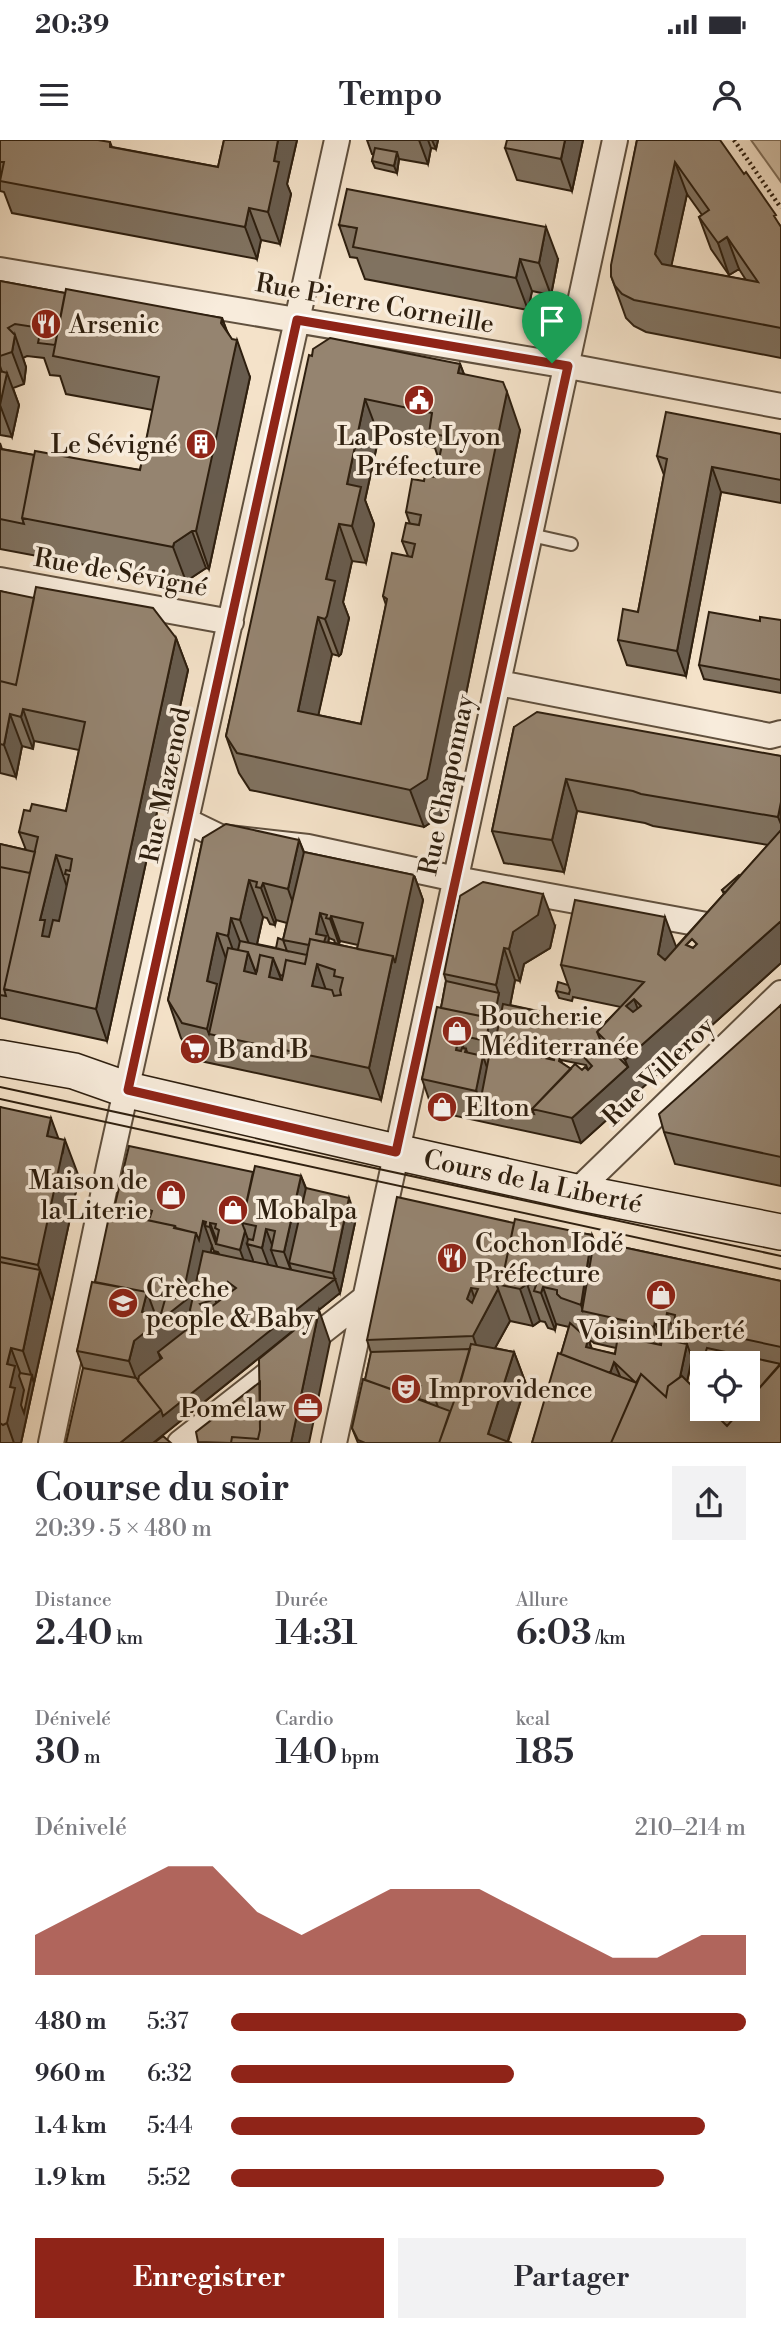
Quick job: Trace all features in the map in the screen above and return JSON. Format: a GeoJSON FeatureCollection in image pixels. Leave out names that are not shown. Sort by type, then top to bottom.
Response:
{"type":"FeatureCollection","features":[{"type":"Feature","properties":{"kind":"street","name":"Rue Mazenod"},"geometry":{"type":"LineString","coordinates":[[51,1443],[337,140]]}},
{"type":"Feature","properties":{"kind":"street","name":"Rue Chaponnay"},"geometry":{"type":"LineString","coordinates":[[334,1443],[615,140]]}},
{"type":"Feature","properties":{"kind":"street","name":"Rue Pierre Corneille"},"geometry":{"type":"LineString","coordinates":[[0,270],[568,366],[781,406]]}},
{"type":"Feature","properties":{"kind":"street","name":"Rue de Sévigné"},"geometry":{"type":"LineString","coordinates":[[0,580],[231,622]]}},
{"type":"Feature","properties":{"kind":"street"},"geometry":{"type":"LineString","coordinates":[[499,683],[770,736],[781,733]]}},
{"type":"Feature","properties":{"kind":"street"},"geometry":{"type":"LineString","coordinates":[[187,821],[220,837],[308,847],[456,879],[712,926]]}},
{"type":"Feature","properties":{"kind":"street","name":"Rue Villeroy"},"geometry":{"type":"LineString","coordinates":[[576,1192],[781,993]]}},
{"type":"Feature","properties":{"kind":"street","name":"Cours de la Liberté"},"geometry":{"type":"LineString","coordinates":[[0,1058],[74,1071],[128,1090],[396,1152],[576,1192],[781,1232]]}},
{"type":"Feature","properties":{"kind":"street"},"geometry":{"type":"LineString","coordinates":[[180,1443],[365,1298]]}},
{"type":"Feature","properties":{"kind":"lane"},"geometry":{"type":"LineString","coordinates":[[531,535],[571,544]]}},
{"type":"Feature","properties":{"kind":"path"},"geometry":{"type":"LineString","coordinates":[[734,140],[781,208]]}},
{"type":"Feature","properties":{"kind":"shaded area"},"geometry":{"type":"Polygon","coordinates":[[[751,140],[781,140],[781,182],[751,140]]]}},
{"type":"Feature","properties":{"kind":"building"},"geometry":{"type":"Polygon","coordinates":[[[0,140],[98,140],[110,142],[110,147],[218,167],[224,140],[278,140],[274,161],[279,162],[268,212],[249,208],[245,227],[0,181],[4,162],[0,162],[0,140]]]}},
{"type":"Feature","properties":{"kind":"building"},"geometry":{"type":"Polygon","coordinates":[[[507,140],[565,140],[561,159],[505,148],[507,140]]]}},
{"type":"Feature","properties":{"kind":"building"},"geometry":{"type":"Polygon","coordinates":[[[637,140],[720,140],[744,174],[746,172],[776,215],[774,216],[781,227],[781,328],[634,300],[622,294],[615,286],[611,265],[637,140]],[[675,162],[655,254],[662,264],[758,282],[727,237],[718,243],[699,217],[709,210],[675,162]]]}},
{"type":"Feature","properties":{"kind":"building"},"geometry":{"type":"Polygon","coordinates":[[[375,148],[397,152],[394,166],[372,161],[375,148]]]}},
{"type":"Feature","properties":{"kind":"building"},"geometry":{"type":"Polygon","coordinates":[[[347,189],[546,227],[539,263],[520,259],[516,278],[353,247],[357,228],[339,225],[347,189]]]}},
{"type":"Feature","properties":{"kind":"building"},"geometry":{"type":"Polygon","coordinates":[[[0,281],[65,293],[55,345],[38,343],[41,328],[15,324],[8,328],[15,335],[12,352],[0,356],[0,281]]]}},
{"type":"Feature","properties":{"kind":"building"},"geometry":{"type":"Polygon","coordinates":[[[66,289],[222,318],[221,323],[232,339],[237,340],[196,531],[174,543],[173,547],[22,518],[35,451],[140,470],[159,377],[53,356],[66,289]]]}},
{"type":"Feature","properties":{"kind":"building"},"geometry":{"type":"Polygon","coordinates":[[[330,338],[460,364],[458,373],[503,382],[507,392],[427,779],[410,790],[237,753],[226,736],[309,355],[312,356],[313,349],[330,338]],[[365,399],[347,484],[361,487],[352,526],[339,524],[326,579],[335,581],[327,616],[325,619],[318,617],[298,711],[361,724],[387,599],[383,596],[392,553],[412,557],[415,544],[402,541],[406,523],[419,525],[421,515],[406,512],[412,479],[424,481],[425,475],[435,477],[444,436],[429,433],[432,413],[365,399]]]}},
{"type":"Feature","properties":{"kind":"building"},"geometry":{"type":"Polygon","coordinates":[[[0,371],[7,373],[0,405],[0,371]]]}},
{"type":"Feature","properties":{"kind":"building"},"geometry":{"type":"Polygon","coordinates":[[[666,412],[781,434],[781,480],[712,467],[677,651],[618,640],[623,609],[638,612],[667,459],[657,456],[666,412]]]}},
{"type":"Feature","properties":{"kind":"building"},"geometry":{"type":"Polygon","coordinates":[[[0,449],[34,455],[22,518],[24,524],[0,519],[0,449]]]}},
{"type":"Feature","properties":{"kind":"building"},"geometry":{"type":"Polygon","coordinates":[[[36,587],[153,608],[176,638],[96,1009],[4,989],[38,837],[19,832],[24,810],[30,811],[32,804],[66,811],[85,722],[23,709],[21,717],[10,714],[4,745],[0,744],[0,681],[16,685],[36,587]],[[56,855],[40,920],[45,920],[42,936],[49,937],[53,920],[59,921],[69,875],[65,874],[66,870],[70,871],[72,859],[56,855]]]}},
{"type":"Feature","properties":{"kind":"building"},"geometry":{"type":"Polygon","coordinates":[[[0,591],[34,598],[16,685],[0,681],[0,591]]]}},
{"type":"Feature","properties":{"kind":"building"},"geometry":{"type":"Polygon","coordinates":[[[709,612],[760,621],[760,617],[781,620],[781,680],[699,665],[709,612]]]}},
{"type":"Feature","properties":{"kind":"building"},"geometry":{"type":"Polygon","coordinates":[[[537,712],[781,756],[781,802],[778,817],[566,779],[552,840],[492,831],[514,727],[537,712]]]}},
{"type":"Feature","properties":{"kind":"building"},"geometry":{"type":"Polygon","coordinates":[[[226,824],[299,840],[288,889],[263,883],[261,888],[256,887],[257,882],[249,880],[240,920],[231,918],[228,936],[217,933],[207,981],[217,984],[207,1029],[182,1023],[168,1000],[203,838],[226,824]]]}},
{"type":"Feature","properties":{"kind":"building"},"geometry":{"type":"Polygon","coordinates":[[[781,830],[781,921],[625,1060],[597,1032],[644,982],[561,965],[575,900],[665,917],[658,954],[665,960],[781,830]],[[692,939],[686,945],[693,948],[697,944],[692,939]],[[634,999],[626,1006],[633,1012],[641,1006],[634,999]]]}},
{"type":"Feature","properties":{"kind":"building"},"geometry":{"type":"Polygon","coordinates":[[[0,844],[35,852],[30,873],[0,867],[0,844]]]}},
{"type":"Feature","properties":{"kind":"building"},"geometry":{"type":"Polygon","coordinates":[[[304,852],[414,875],[395,963],[393,956],[357,949],[363,923],[331,916],[330,919],[320,913],[316,934],[326,936],[324,942],[310,939],[309,945],[283,940],[304,852]]]}},
{"type":"Feature","properties":{"kind":"building"},"geometry":{"type":"Polygon","coordinates":[[[0,867],[30,873],[4,989],[6,996],[0,995],[0,867]]]}},
{"type":"Feature","properties":{"kind":"building"},"geometry":{"type":"Polygon","coordinates":[[[740,876],[725,893],[722,890],[740,876]]]}},
{"type":"Feature","properties":{"kind":"building"},"geometry":{"type":"Polygon","coordinates":[[[483,882],[543,894],[538,915],[513,932],[509,949],[504,948],[496,985],[444,974],[460,896],[483,882]]]}},
{"type":"Feature","properties":{"kind":"building"},"geometry":{"type":"Polygon","coordinates":[[[278,938],[283,940],[287,951],[276,948],[278,938]]]}},
{"type":"Feature","properties":{"kind":"building"},"geometry":{"type":"Polygon","coordinates":[[[310,939],[393,956],[369,1068],[209,1034],[228,948],[248,952],[244,971],[256,974],[260,955],[273,958],[269,977],[282,980],[286,960],[305,964],[310,939]],[[317,964],[312,986],[332,990],[334,996],[341,995],[343,978],[334,976],[335,970],[317,964]]]}},
{"type":"Feature","properties":{"kind":"building"},"geometry":{"type":"Polygon","coordinates":[[[240,941],[307,955],[305,964],[286,960],[283,976],[280,975],[273,958],[260,955],[257,971],[248,952],[238,950],[240,941]]]}},
{"type":"Feature","properties":{"kind":"building"},"geometry":{"type":"Polygon","coordinates":[[[446,981],[499,993],[493,1025],[490,1018],[441,1008],[446,981]]]}},
{"type":"Feature","properties":{"kind":"building"},"geometry":{"type":"Polygon","coordinates":[[[558,982],[568,985],[569,994],[556,991],[558,982]]]}},
{"type":"Feature","properties":{"kind":"building"},"geometry":{"type":"Polygon","coordinates":[[[503,1004],[603,1025],[597,1032],[600,1039],[586,1052],[524,1039],[521,1052],[494,1047],[503,1004]]]}},
{"type":"Feature","properties":{"kind":"building"},"geometry":{"type":"Polygon","coordinates":[[[781,1005],[781,1157],[664,1132],[659,1114],[781,1005]]]}},
{"type":"Feature","properties":{"kind":"building"},"geometry":{"type":"Polygon","coordinates":[[[437,1007],[490,1018],[486,1041],[459,1035],[456,1050],[461,1051],[462,1048],[466,1049],[465,1052],[483,1056],[476,1091],[422,1079],[437,1007]]]}},
{"type":"Feature","properties":{"kind":"building"},"geometry":{"type":"Polygon","coordinates":[[[600,1039],[628,1067],[572,1118],[532,1109],[575,1064],[582,1070],[585,1067],[588,1070],[592,1066],[583,1056],[600,1039]]]}},
{"type":"Feature","properties":{"kind":"building"},"geometry":{"type":"Polygon","coordinates":[[[491,1046],[554,1060],[555,1055],[571,1069],[532,1109],[534,1114],[480,1103],[491,1046]]]}},
{"type":"Feature","properties":{"kind":"building"},"geometry":{"type":"Polygon","coordinates":[[[0,1107],[51,1118],[47,1136],[65,1140],[38,1265],[0,1257],[0,1107]]]}},
{"type":"Feature","properties":{"kind":"building"},"geometry":{"type":"Polygon","coordinates":[[[129,1146],[253,1172],[242,1223],[245,1231],[240,1250],[216,1244],[219,1230],[215,1228],[216,1224],[205,1226],[206,1222],[203,1221],[199,1240],[196,1233],[175,1226],[113,1213],[129,1146]],[[146,1209],[144,1216],[150,1217],[152,1211],[146,1209]]]}},
{"type":"Feature","properties":{"kind":"building"},"geometry":{"type":"Polygon","coordinates":[[[255,1166],[301,1176],[284,1252],[271,1250],[275,1231],[266,1229],[262,1248],[247,1244],[248,1239],[253,1240],[256,1226],[242,1223],[255,1166]]]}},
{"type":"Feature","properties":{"kind":"building"},"geometry":{"type":"Polygon","coordinates":[[[306,1188],[349,1198],[333,1273],[289,1263],[306,1188]]]}},
{"type":"Feature","properties":{"kind":"building"},"geometry":{"type":"Polygon","coordinates":[[[397,1197],[514,1223],[504,1271],[496,1284],[498,1289],[473,1336],[367,1340],[397,1197]],[[471,1288],[467,1299],[472,1303],[478,1289],[471,1288]]]}},
{"type":"Feature","properties":{"kind":"building"},"geometry":{"type":"Polygon","coordinates":[[[110,1212],[196,1233],[182,1299],[148,1297],[147,1292],[95,1282],[110,1212]]]}},
{"type":"Feature","properties":{"kind":"building"},"geometry":{"type":"Polygon","coordinates":[[[515,1219],[592,1235],[581,1305],[561,1298],[557,1290],[543,1287],[541,1293],[534,1291],[536,1285],[527,1284],[520,1289],[496,1284],[504,1271],[515,1219]]]}},
{"type":"Feature","properties":{"kind":"building"},"geometry":{"type":"Polygon","coordinates":[[[594,1241],[781,1281],[781,1347],[674,1324],[675,1315],[667,1313],[665,1323],[655,1321],[654,1327],[582,1311],[594,1241]]]}},
{"type":"Feature","properties":{"kind":"building"},"geometry":{"type":"Polygon","coordinates":[[[203,1251],[335,1279],[163,1416],[138,1381],[139,1376],[162,1358],[158,1352],[195,1323],[190,1310],[203,1251]],[[228,1282],[226,1290],[217,1289],[215,1299],[200,1304],[206,1311],[236,1288],[228,1282]]]}},
{"type":"Feature","properties":{"kind":"building"},"geometry":{"type":"Polygon","coordinates":[[[0,1262],[40,1270],[23,1351],[11,1348],[7,1364],[15,1366],[10,1387],[15,1388],[7,1423],[3,1425],[0,1423],[0,1262]]]}},
{"type":"Feature","properties":{"kind":"building"},"geometry":{"type":"Polygon","coordinates":[[[92,1282],[147,1292],[142,1312],[161,1314],[166,1296],[186,1300],[134,1341],[129,1361],[77,1351],[92,1282]]]}},
{"type":"Feature","properties":{"kind":"building"},"geometry":{"type":"Polygon","coordinates":[[[319,1310],[291,1443],[231,1443],[232,1437],[258,1439],[259,1359],[319,1310]]]}},
{"type":"Feature","properties":{"kind":"building"},"geometry":{"type":"Polygon","coordinates":[[[570,1323],[588,1339],[586,1347],[615,1354],[618,1336],[661,1345],[662,1339],[687,1344],[680,1377],[668,1386],[666,1397],[641,1374],[636,1383],[614,1362],[610,1373],[561,1354],[570,1323]]]}},
{"type":"Feature","properties":{"kind":"building"},"geometry":{"type":"Polygon","coordinates":[[[471,1344],[514,1352],[488,1434],[511,1443],[439,1443],[471,1344]]]}},
{"type":"Feature","properties":{"kind":"building"},"geometry":{"type":"Polygon","coordinates":[[[470,1349],[458,1391],[431,1387],[429,1402],[419,1399],[421,1386],[416,1385],[414,1397],[365,1380],[371,1352],[470,1349]]]}},
{"type":"Feature","properties":{"kind":"building"},"geometry":{"type":"Polygon","coordinates":[[[558,1353],[637,1383],[611,1443],[532,1443],[558,1353]]]}},
{"type":"Feature","properties":{"kind":"building"},"geometry":{"type":"Polygon","coordinates":[[[760,1359],[781,1364],[760,1387],[760,1359]]]}},
{"type":"Feature","properties":{"kind":"building"},"geometry":{"type":"Polygon","coordinates":[[[781,1363],[781,1443],[611,1443],[641,1374],[666,1397],[668,1386],[682,1376],[690,1384],[690,1421],[722,1421],[727,1426],[731,1421],[760,1421],[760,1387],[781,1363]]]}},
{"type":"Feature","properties":{"kind":"building"},"geometry":{"type":"Polygon","coordinates":[[[83,1368],[136,1378],[161,1410],[120,1443],[66,1443],[83,1368]]]}},
{"type":"Feature","properties":{"kind":"building"},"geometry":{"type":"Polygon","coordinates":[[[20,1373],[32,1375],[24,1413],[21,1405],[24,1390],[20,1373]]]}},
{"type":"Feature","properties":{"kind":"building"},"geometry":{"type":"Polygon","coordinates":[[[363,1379],[450,1411],[439,1443],[365,1443],[358,1440],[352,1428],[363,1379]]]}},
{"type":"Feature","properties":{"kind":"building"},"geometry":{"type":"Polygon","coordinates":[[[260,1382],[258,1439],[232,1437],[231,1443],[198,1442],[196,1432],[260,1382]]]}},
{"type":"Feature","properties":{"kind":"building"},"geometry":{"type":"Polygon","coordinates":[[[163,1436],[171,1443],[154,1443],[163,1436]]]}},
{"type":"Feature","properties":{"kind":"tram line"},"geometry":{"type":"LineString","coordinates":[[0,1087],[781,1256]]}},
{"type":"Feature","properties":{"kind":"tram line"},"geometry":{"type":"LineString","coordinates":[[0,1099],[781,1269]]}},
{"type":"Feature","properties":{"kind":"place","name":"Arsenic"},"geometry":{"type":"Point","coordinates":[46,324]}},
{"type":"Feature","properties":{"kind":"place","name":"La Poste Lyon Préfecture"},"geometry":{"type":"Point","coordinates":[419,400]}},
{"type":"Feature","properties":{"kind":"place","name":"Le Sévigné"},"geometry":{"type":"Point","coordinates":[201,444]}},
{"type":"Feature","properties":{"kind":"place","name":"Boucherie Méditerranée"},"geometry":{"type":"Point","coordinates":[457,1031]}},
{"type":"Feature","properties":{"kind":"place","name":"B and B"},"geometry":{"type":"Point","coordinates":[195,1049]}},
{"type":"Feature","properties":{"kind":"place","name":"Elton"},"geometry":{"type":"Point","coordinates":[442,1107]}},
{"type":"Feature","properties":{"kind":"place","name":"Maison de la Literie"},"geometry":{"type":"Point","coordinates":[171,1195]}},
{"type":"Feature","properties":{"kind":"place","name":"Mobalpa"},"geometry":{"type":"Point","coordinates":[233,1210]}},
{"type":"Feature","properties":{"kind":"place","name":"Cochon Iodé Préfecture"},"geometry":{"type":"Point","coordinates":[452,1258]}},
{"type":"Feature","properties":{"kind":"place","name":"Voisin Liberté"},"geometry":{"type":"Point","coordinates":[661,1295]}},
{"type":"Feature","properties":{"kind":"place","name":"Crèche people & Baby"},"geometry":{"type":"Point","coordinates":[123,1303]}},
{"type":"Feature","properties":{"kind":"place","name":"Improvidence"},"geometry":{"type":"Point","coordinates":[406,1389]}},
{"type":"Feature","properties":{"kind":"place","name":"Pomelaw"},"geometry":{"type":"Point","coordinates":[308,1408]}},
{"type":"Feature","properties":{"kind":"route"},"geometry":{"type":"LineString","coordinates":[[297,320],[552,363],[568,366],[396,1152],[128,1090],[297,320]]}}]}
